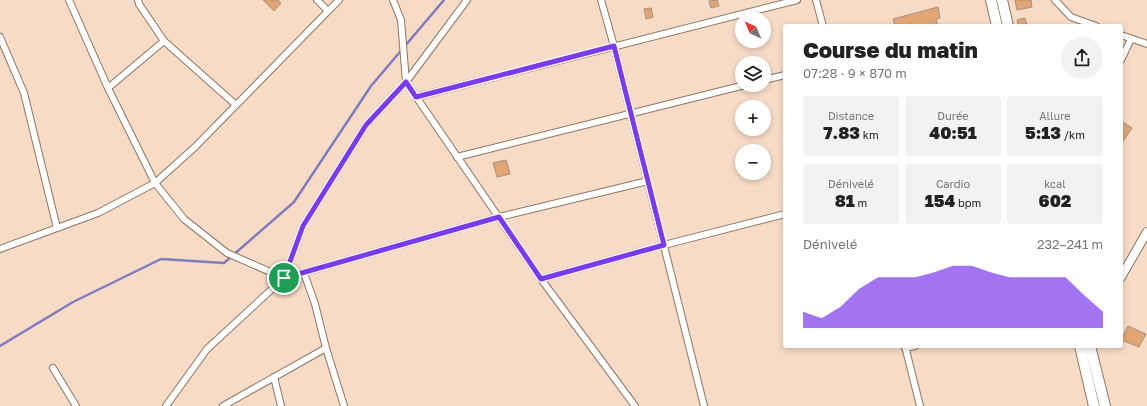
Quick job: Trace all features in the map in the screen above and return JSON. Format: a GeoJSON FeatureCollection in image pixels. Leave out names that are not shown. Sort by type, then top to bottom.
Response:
{"type":"FeatureCollection","features":[{"type":"Feature","properties":{"kind":"main road"},"geometry":{"type":"LineString","coordinates":[[991,0],[997,24]]}},
{"type":"Feature","properties":{"kind":"main road"},"geometry":{"type":"LineString","coordinates":[[1002,0],[1008,24]]}},
{"type":"Feature","properties":{"kind":"main road"},"geometry":{"type":"LineString","coordinates":[[1080,348],[1094,406]]}},
{"type":"Feature","properties":{"kind":"main road"},"geometry":{"type":"LineString","coordinates":[[1090,348],[1105,406]]}},
{"type":"Feature","properties":{"kind":"street"},"geometry":{"type":"LineString","coordinates":[[69,0],[108,88],[155,183],[184,219],[227,253],[284,278],[499,217],[648,181]]}},
{"type":"Feature","properties":{"kind":"street"},"geometry":{"type":"LineString","coordinates":[[138,0],[139,4],[164,41],[236,105]]}},
{"type":"Feature","properties":{"kind":"street"},"geometry":{"type":"LineString","coordinates":[[317,0],[328,11]]}},
{"type":"Feature","properties":{"kind":"street"},"geometry":{"type":"LineString","coordinates":[[0,249],[98,213],[155,183],[195,147],[339,0]]}},
{"type":"Feature","properties":{"kind":"street"},"geometry":{"type":"LineString","coordinates":[[393,0],[401,20],[406,82],[541,279],[635,406]]}},
{"type":"Feature","properties":{"kind":"street"},"geometry":{"type":"LineString","coordinates":[[166,406],[207,349],[284,278],[303,226],[366,125],[406,82],[467,0]]}},
{"type":"Feature","properties":{"kind":"street"},"geometry":{"type":"LineString","coordinates":[[601,0],[631,113],[704,406]]}},
{"type":"Feature","properties":{"kind":"street"},"geometry":{"type":"LineString","coordinates":[[416,97],[797,0]]}},
{"type":"Feature","properties":{"kind":"street"},"geometry":{"type":"LineString","coordinates":[[816,0],[822,24]]}},
{"type":"Feature","properties":{"kind":"street"},"geometry":{"type":"LineString","coordinates":[[1055,0],[1071,17],[1090,24]]}},
{"type":"Feature","properties":{"kind":"street"},"geometry":{"type":"LineString","coordinates":[[1123,36],[1147,44]]}},
{"type":"Feature","properties":{"kind":"street"},"geometry":{"type":"LineString","coordinates":[[0,37],[24,93],[57,228]]}},
{"type":"Feature","properties":{"kind":"street"},"geometry":{"type":"LineString","coordinates":[[1123,56],[1132,39]]}},
{"type":"Feature","properties":{"kind":"street"},"geometry":{"type":"LineString","coordinates":[[108,88],[164,41]]}},
{"type":"Feature","properties":{"kind":"street"},"geometry":{"type":"LineString","coordinates":[[771,78],[783,75]]}},
{"type":"Feature","properties":{"kind":"street"},"geometry":{"type":"LineString","coordinates":[[457,157],[735,87]]}},
{"type":"Feature","properties":{"kind":"street"},"geometry":{"type":"LineString","coordinates":[[541,279],[783,215]]}},
{"type":"Feature","properties":{"kind":"street"},"geometry":{"type":"LineString","coordinates":[[1123,274],[1147,232]]}},
{"type":"Feature","properties":{"kind":"street"},"geometry":{"type":"LineString","coordinates":[[304,273],[316,304],[326,348],[344,406]]}},
{"type":"Feature","properties":{"kind":"street"},"geometry":{"type":"LineString","coordinates":[[223,406],[326,348]]}},
{"type":"Feature","properties":{"kind":"street"},"geometry":{"type":"LineString","coordinates":[[905,348],[920,406]]}},
{"type":"Feature","properties":{"kind":"street"},"geometry":{"type":"LineString","coordinates":[[53,368],[76,406]]}},
{"type":"Feature","properties":{"kind":"street"},"geometry":{"type":"LineString","coordinates":[[274,377],[281,406]]}},
{"type":"Feature","properties":{"kind":"building"},"geometry":{"type":"Polygon","coordinates":[[[263,0],[278,0],[281,3],[274,11],[263,0]]]}},
{"type":"Feature","properties":{"kind":"building"},"geometry":{"type":"Polygon","coordinates":[[[717,0],[719,6],[711,8],[709,1],[717,0]]]}},
{"type":"Feature","properties":{"kind":"building"},"geometry":{"type":"Polygon","coordinates":[[[1015,0],[1031,0],[1032,7],[1017,10],[1015,0]]]}},
{"type":"Feature","properties":{"kind":"building"},"geometry":{"type":"Polygon","coordinates":[[[938,7],[940,18],[936,19],[937,24],[894,24],[893,19],[938,7]]]}},
{"type":"Feature","properties":{"kind":"building"},"geometry":{"type":"Polygon","coordinates":[[[651,8],[653,17],[646,19],[644,9],[651,8]]]}},
{"type":"Feature","properties":{"kind":"building"},"geometry":{"type":"Polygon","coordinates":[[[1025,18],[1026,24],[1018,24],[1017,20],[1025,18]]]}},
{"type":"Feature","properties":{"kind":"building"},"geometry":{"type":"Polygon","coordinates":[[[1123,122],[1132,128],[1123,141],[1123,122]]]}},
{"type":"Feature","properties":{"kind":"building"},"geometry":{"type":"Polygon","coordinates":[[[506,160],[510,174],[497,177],[493,163],[506,160]]]}},
{"type":"Feature","properties":{"kind":"building"},"geometry":{"type":"Polygon","coordinates":[[[1128,326],[1146,334],[1139,347],[1123,341],[1123,336],[1128,326]]]}},
{"type":"Feature","properties":{"kind":"waterway"},"geometry":{"type":"LineString","coordinates":[[0,346],[73,302],[161,259],[224,263],[294,202],[371,86],[444,0]]}},
{"type":"Feature","properties":{"kind":"route"},"geometry":{"type":"LineString","coordinates":[[614,46],[664,245],[541,279],[499,217],[284,278],[303,226],[366,125],[406,82],[416,97],[614,46]]}}]}
